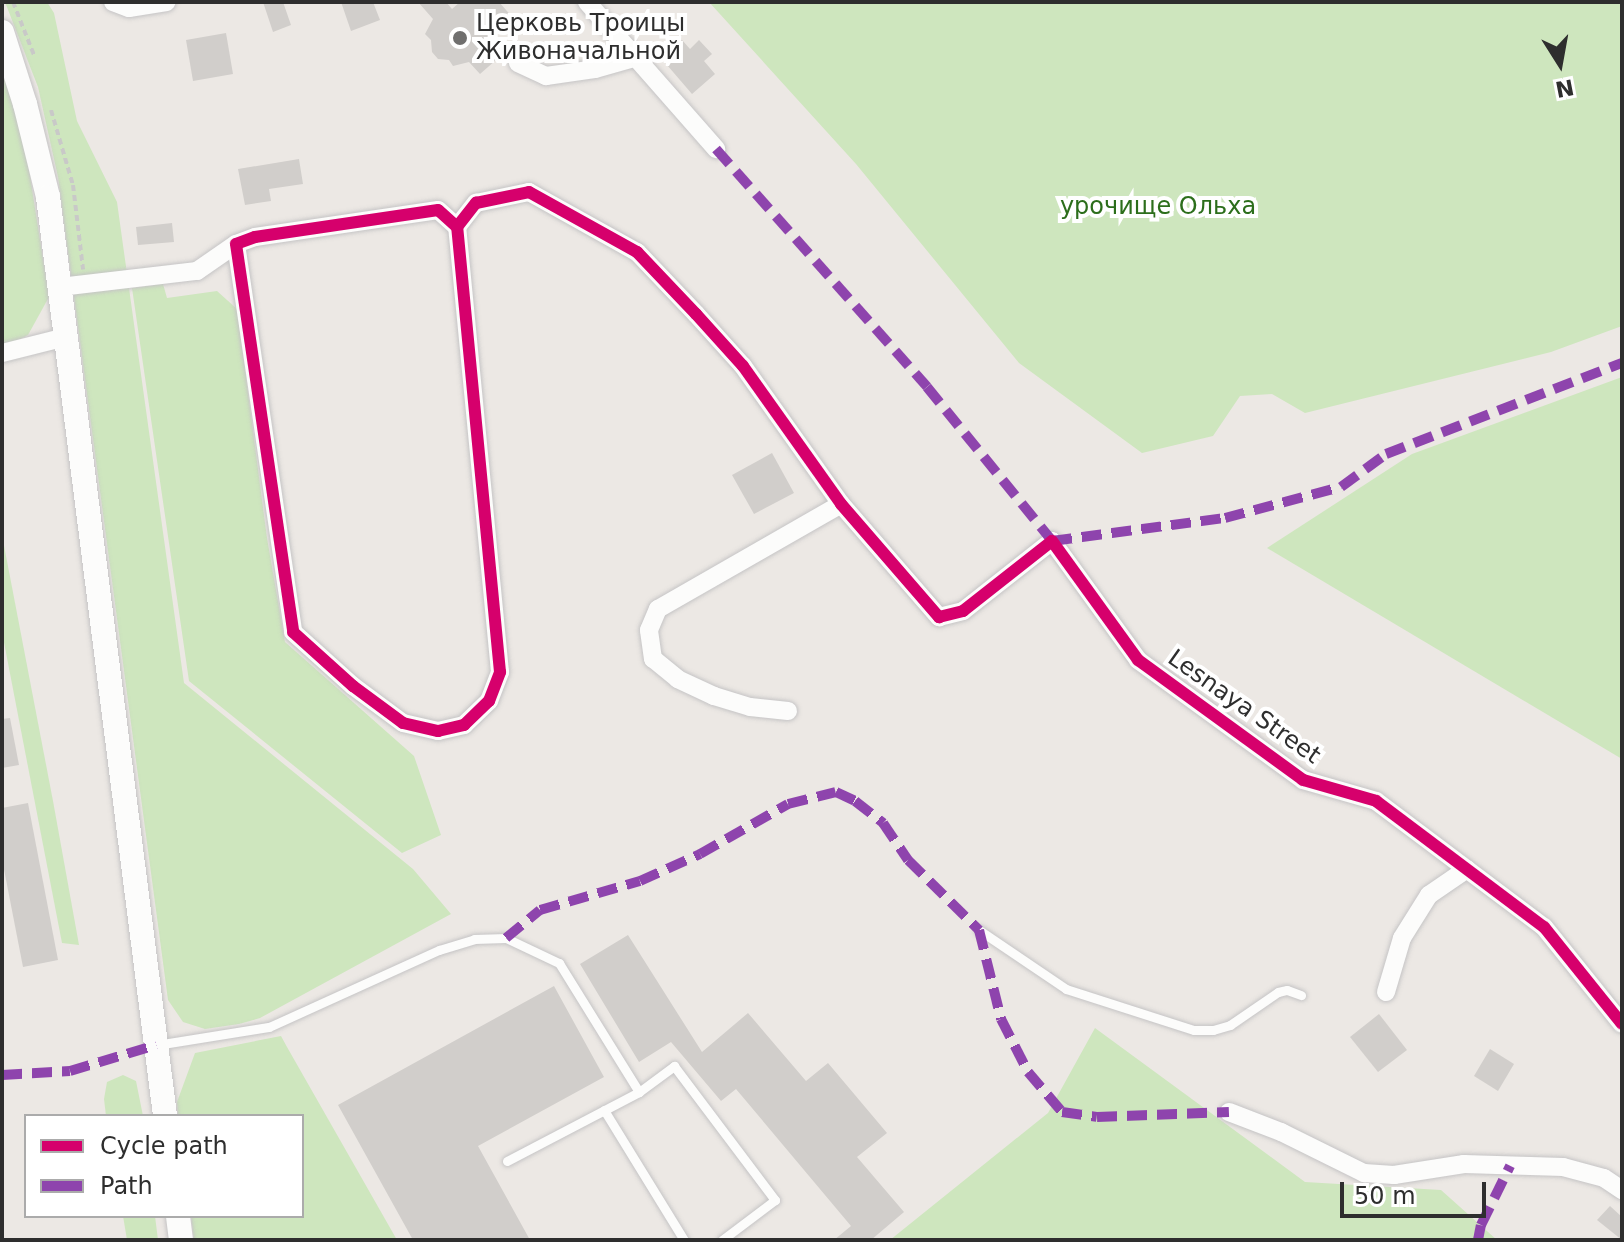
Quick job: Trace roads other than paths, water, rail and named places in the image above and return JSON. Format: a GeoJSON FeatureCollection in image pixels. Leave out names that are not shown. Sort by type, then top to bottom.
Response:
{"type":"FeatureCollection","features":[{"type":"Feature","properties":{"kind":"street"},"geometry":{"type":"LineString","coordinates":[[113,2],[129,8],[167,2]]}},
{"type":"Feature","properties":{"kind":"street"},"geometry":{"type":"LineString","coordinates":[[587,2],[716,149]]}},
{"type":"Feature","properties":{"kind":"street"},"geometry":{"type":"LineString","coordinates":[[2,32],[25,104],[48,197],[165,1114]]}},
{"type":"Feature","properties":{"kind":"street"},"geometry":{"type":"LineString","coordinates":[[518,63],[546,76],[595,69],[634,58]]}},
{"type":"Feature","properties":{"kind":"street"},"geometry":{"type":"LineString","coordinates":[[457,227],[476,203],[529,192],[637,252],[743,366],[841,504],[658,609],[649,630],[653,659],[678,679],[714,696],[750,707],[788,711]]}},
{"type":"Feature","properties":{"kind":"street"},"geometry":{"type":"LineString","coordinates":[[60,287],[197,271],[236,244],[255,237],[438,210],[457,227],[500,672],[489,701],[464,725],[438,731],[403,723],[353,686],[293,632],[236,244]]}},
{"type":"Feature","properties":{"kind":"street"},"geometry":{"type":"LineString","coordinates":[[2,353],[66,337]]}},
{"type":"Feature","properties":{"kind":"street","name":"Lesnaya Street"},"geometry":{"type":"LineString","coordinates":[[841,504],[939,617],[963,611],[1052,541],[1138,660],[1303,780],[1376,801],[1467,869],[1544,927],[1622,1024]]}},
{"type":"Feature","properties":{"kind":"street"},"geometry":{"type":"LineString","coordinates":[[1386,992],[1402,938],[1429,895],[1467,869]]}},
{"type":"Feature","properties":{"kind":"street"},"geometry":{"type":"LineString","coordinates":[[1229,1112],[1281,1132],[1364,1173],[1394,1175],[1464,1164],[1563,1167],[1604,1178],[1622,1190]]}},
{"type":"Feature","properties":{"kind":"street"},"geometry":{"type":"LineString","coordinates":[[178,1218],[181,1240]]}},
{"type":"Feature","properties":{"kind":"lane"},"geometry":{"type":"LineString","coordinates":[[979,930],[1066,989],[1194,1030],[1213,1030],[1230,1025],[1278,992],[1287,990],[1301,995]]}},
{"type":"Feature","properties":{"kind":"lane"},"geometry":{"type":"LineString","coordinates":[[156,1045],[269,1027],[439,950],[474,939],[506,938],[559,963],[639,1092]]}},
{"type":"Feature","properties":{"kind":"lane"},"geometry":{"type":"LineString","coordinates":[[507,1161],[639,1092],[674,1066],[775,1200],[722,1240]]}},
{"type":"Feature","properties":{"kind":"lane"},"geometry":{"type":"LineString","coordinates":[[604,1110],[684,1240]]}},
{"type":"Feature","properties":{"kind":"place","name":"Церковь Троицы Живоначальной"},"geometry":{"type":"Point","coordinates":[460,38]}},
{"type":"Feature","properties":{"kind":"park label","name":"урочище Ольха"},"geometry":{"type":"Point","coordinates":[1158,207]}}]}
